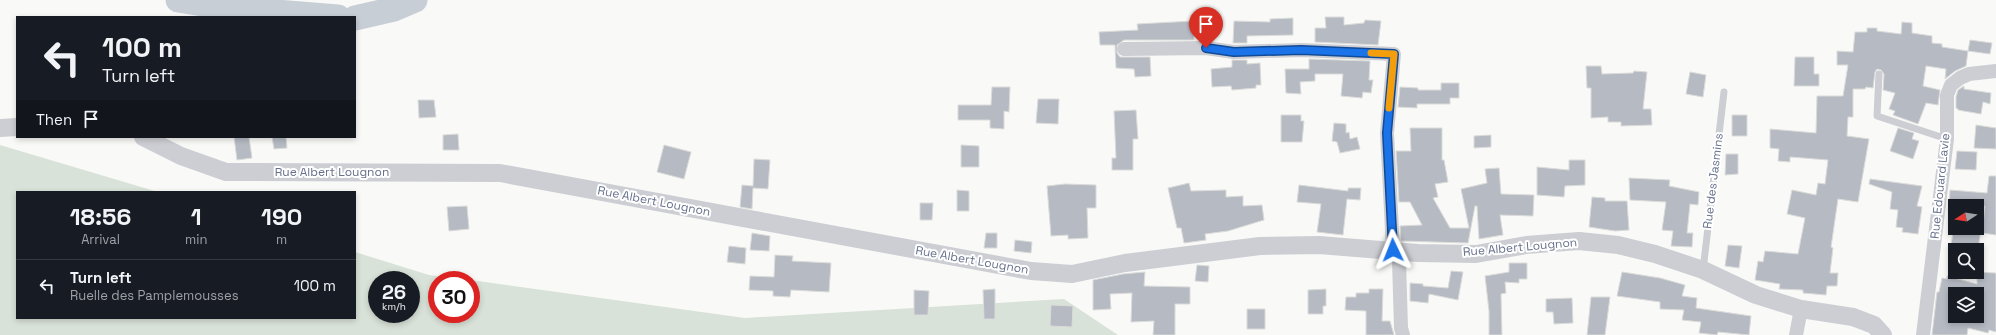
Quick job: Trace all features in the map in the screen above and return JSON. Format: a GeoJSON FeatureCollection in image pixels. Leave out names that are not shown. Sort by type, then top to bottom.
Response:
{"type":"FeatureCollection","features":[{"type":"Feature","properties":{"kind":"street"},"geometry":{"type":"LineString","coordinates":[[1124,49],[1206,48],[1234,52],[1301,50],[1394,54],[1387,133],[1396,250],[1399,261],[1401,328],[1403,335]]}},
{"type":"Feature","properties":{"kind":"street","name":"Rue Edouard Lavie"},"geometry":{"type":"LineString","coordinates":[[1923,335],[1947,139],[1947,95],[1951,85],[1969,74],[1996,71]]}},
{"type":"Feature","properties":{"kind":"street"},"geometry":{"type":"LineString","coordinates":[[0,128],[16,126]]}},
{"type":"Feature","properties":{"kind":"street","name":"Rue Albert Lougnon"},"geometry":{"type":"LineString","coordinates":[[145,138],[181,156],[226,172],[500,173],[1031,271],[1072,274],[1126,263],[1260,246],[1319,245],[1396,250],[1418,253],[1476,254],[1526,245],[1578,241],[1618,245],[1656,254],[1703,270],[1756,295],[1801,309],[1853,317],[1874,325],[1883,335]]}},
{"type":"Feature","properties":{"kind":"street"},"geometry":{"type":"LineString","coordinates":[[1796,335],[1801,309]]}},
{"type":"Feature","properties":{"kind":"lane"},"geometry":{"type":"LineString","coordinates":[[1879,74],[1877,116],[1947,139]]}},
{"type":"Feature","properties":{"kind":"lane","name":"Rue des Jasmins"},"geometry":{"type":"LineString","coordinates":[[1703,270],[1724,92]]}},
{"type":"Feature","properties":{"kind":"shaded area"},"geometry":{"type":"Polygon","coordinates":[[[0,145],[155,191],[16,191],[16,319],[356,319],[356,252],[416,271],[368,271],[368,323],[420,323],[420,272],[428,275],[428,323],[480,323],[480,281],[745,318],[1064,299],[1118,335],[0,335],[0,145]]]}},
{"type":"Feature","properties":{"kind":"building"},"geometry":{"type":"Polygon","coordinates":[[[1325,17],[1344,17],[1344,25],[1364,23],[1365,20],[1381,21],[1378,45],[1315,42],[1315,28],[1326,28],[1325,17]]]}},
{"type":"Feature","properties":{"kind":"building"},"geometry":{"type":"Polygon","coordinates":[[[1293,18],[1293,35],[1247,36],[1247,43],[1233,43],[1234,21],[1270,22],[1270,19],[1293,18]]]}},
{"type":"Feature","properties":{"kind":"building"},"geometry":{"type":"Polygon","coordinates":[[[1193,21],[1194,40],[1124,40],[1117,45],[1117,53],[1120,57],[1150,57],[1151,76],[1135,77],[1134,69],[1116,68],[1115,45],[1100,45],[1099,32],[1138,30],[1137,24],[1193,21]]]}},
{"type":"Feature","properties":{"kind":"building"},"geometry":{"type":"Polygon","coordinates":[[[1902,22],[1912,23],[1912,33],[1932,36],[1932,43],[1942,44],[1942,47],[1968,51],[1966,66],[1955,71],[1945,79],[1946,69],[1926,66],[1923,86],[1940,90],[1938,105],[1926,103],[1918,124],[1893,115],[1895,111],[1889,109],[1895,93],[1883,90],[1884,74],[1881,70],[1877,69],[1875,72],[1873,88],[1866,87],[1865,89],[1853,89],[1853,117],[1848,117],[1847,136],[1869,139],[1858,202],[1838,199],[1831,247],[1833,248],[1830,273],[1838,273],[1837,286],[1827,286],[1826,295],[1803,293],[1803,290],[1779,289],[1780,284],[1755,280],[1758,261],[1763,262],[1765,251],[1798,254],[1805,218],[1787,214],[1792,190],[1816,195],[1818,183],[1825,184],[1828,160],[1790,157],[1790,162],[1778,161],[1779,149],[1770,148],[1770,129],[1816,133],[1817,96],[1843,96],[1848,65],[1837,65],[1837,51],[1853,52],[1855,32],[1867,32],[1867,28],[1877,28],[1877,31],[1901,34],[1902,22]]]}},
{"type":"Feature","properties":{"kind":"building"},"geometry":{"type":"Polygon","coordinates":[[[1970,40],[1992,43],[1990,54],[1968,51],[1970,40]]]}},
{"type":"Feature","properties":{"kind":"building"},"geometry":{"type":"Polygon","coordinates":[[[1795,57],[1814,57],[1814,74],[1819,74],[1819,86],[1794,86],[1795,57]]]}},
{"type":"Feature","properties":{"kind":"building"},"geometry":{"type":"Polygon","coordinates":[[[1309,59],[1370,61],[1369,80],[1373,80],[1371,93],[1363,92],[1362,98],[1341,96],[1343,74],[1315,74],[1315,81],[1300,82],[1301,94],[1286,93],[1285,69],[1309,69],[1309,59]]]}},
{"type":"Feature","properties":{"kind":"building"},"geometry":{"type":"Polygon","coordinates":[[[1232,60],[1247,60],[1247,64],[1260,63],[1261,85],[1256,85],[1256,88],[1232,90],[1231,86],[1212,87],[1211,69],[1232,67],[1232,60]]]}},
{"type":"Feature","properties":{"kind":"building"},"geometry":{"type":"Polygon","coordinates":[[[1586,66],[1601,66],[1602,74],[1633,73],[1634,71],[1647,72],[1643,109],[1651,109],[1652,125],[1621,126],[1621,122],[1608,122],[1608,117],[1591,118],[1591,88],[1587,88],[1586,66]]]}},
{"type":"Feature","properties":{"kind":"building"},"geometry":{"type":"Polygon","coordinates":[[[1690,72],[1706,75],[1703,97],[1686,94],[1690,72]]]}},
{"type":"Feature","properties":{"kind":"building"},"geometry":{"type":"Polygon","coordinates":[[[1441,83],[1459,83],[1459,98],[1450,98],[1450,104],[1417,104],[1417,108],[1398,107],[1400,87],[1418,88],[1418,90],[1441,90],[1441,83]]]}},
{"type":"Feature","properties":{"kind":"building"},"geometry":{"type":"Polygon","coordinates":[[[1964,86],[1964,89],[1991,93],[1990,104],[1983,102],[1981,114],[1958,110],[1956,108],[1956,97],[1958,90],[1964,86]]]}},
{"type":"Feature","properties":{"kind":"building"},"geometry":{"type":"Polygon","coordinates":[[[992,87],[1010,87],[1009,112],[1004,111],[1004,129],[990,128],[990,120],[958,120],[958,105],[991,105],[992,87]]]}},
{"type":"Feature","properties":{"kind":"building"},"geometry":{"type":"Polygon","coordinates":[[[1038,99],[1059,99],[1058,124],[1036,123],[1038,99]]]}},
{"type":"Feature","properties":{"kind":"building"},"geometry":{"type":"Polygon","coordinates":[[[418,100],[434,100],[436,117],[419,118],[418,100]]]}},
{"type":"Feature","properties":{"kind":"building"},"geometry":{"type":"Polygon","coordinates":[[[1136,110],[1138,139],[1133,139],[1133,170],[1112,170],[1112,158],[1116,158],[1114,111],[1136,110]]]}},
{"type":"Feature","properties":{"kind":"building"},"geometry":{"type":"Polygon","coordinates":[[[1281,115],[1301,115],[1301,121],[1304,121],[1302,142],[1281,142],[1281,115]]]}},
{"type":"Feature","properties":{"kind":"building"},"geometry":{"type":"Polygon","coordinates":[[[1732,115],[1747,115],[1747,136],[1732,136],[1732,115]]]}},
{"type":"Feature","properties":{"kind":"building"},"geometry":{"type":"Polygon","coordinates":[[[1334,123],[1346,124],[1346,133],[1349,132],[1350,139],[1357,137],[1360,149],[1340,153],[1337,142],[1332,141],[1334,123]]]}},
{"type":"Feature","properties":{"kind":"building"},"geometry":{"type":"Polygon","coordinates":[[[1976,125],[1996,128],[1996,149],[1974,148],[1976,125]]]}},
{"type":"Feature","properties":{"kind":"building"},"geometry":{"type":"Polygon","coordinates":[[[1410,128],[1442,128],[1442,160],[1444,160],[1448,182],[1435,184],[1438,197],[1433,198],[1450,228],[1469,228],[1461,189],[1487,183],[1485,169],[1499,168],[1501,194],[1534,195],[1533,216],[1500,215],[1503,235],[1479,239],[1477,206],[1475,206],[1468,243],[1401,241],[1400,226],[1422,225],[1410,202],[1399,202],[1396,151],[1411,151],[1410,128]]]}},
{"type":"Feature","properties":{"kind":"building"},"geometry":{"type":"Polygon","coordinates":[[[1898,128],[1914,133],[1912,139],[1919,141],[1913,159],[1890,151],[1898,128]]]}},
{"type":"Feature","properties":{"kind":"building"},"geometry":{"type":"Polygon","coordinates":[[[458,134],[459,150],[443,150],[443,135],[458,134]]]}},
{"type":"Feature","properties":{"kind":"building"},"geometry":{"type":"Polygon","coordinates":[[[1491,135],[1491,147],[1474,148],[1474,136],[1491,135]]]}},
{"type":"Feature","properties":{"kind":"building"},"geometry":{"type":"Polygon","coordinates":[[[234,138],[249,138],[252,158],[237,160],[234,138]]]}},
{"type":"Feature","properties":{"kind":"building"},"geometry":{"type":"Polygon","coordinates":[[[272,138],[286,138],[287,148],[274,149],[272,138]]]}},
{"type":"Feature","properties":{"kind":"building"},"geometry":{"type":"Polygon","coordinates":[[[664,145],[691,152],[684,179],[657,172],[664,145]]]}},
{"type":"Feature","properties":{"kind":"building"},"geometry":{"type":"Polygon","coordinates":[[[961,145],[979,146],[979,167],[961,167],[961,145]]]}},
{"type":"Feature","properties":{"kind":"building"},"geometry":{"type":"Polygon","coordinates":[[[1957,151],[1977,152],[1976,170],[1955,169],[1957,151]]]}},
{"type":"Feature","properties":{"kind":"building"},"geometry":{"type":"Polygon","coordinates":[[[1726,154],[1738,154],[1738,174],[1725,175],[1726,154]]]}},
{"type":"Feature","properties":{"kind":"building"},"geometry":{"type":"Polygon","coordinates":[[[754,159],[770,160],[768,189],[753,188],[752,209],[740,207],[742,185],[753,186],[754,159]]]}},
{"type":"Feature","properties":{"kind":"building"},"geometry":{"type":"Polygon","coordinates":[[[1569,160],[1585,160],[1585,185],[1565,186],[1564,197],[1537,195],[1537,167],[1569,170],[1569,160]]]}},
{"type":"Feature","properties":{"kind":"building"},"geometry":{"type":"Polygon","coordinates":[[[1989,176],[1996,176],[1996,235],[1984,233],[1984,199],[1949,199],[1950,190],[1987,193],[1989,176]]]}},
{"type":"Feature","properties":{"kind":"building"},"geometry":{"type":"Polygon","coordinates":[[[1629,178],[1670,180],[1669,186],[1699,192],[1698,205],[1690,204],[1687,233],[1693,233],[1692,247],[1671,246],[1673,231],[1662,230],[1666,202],[1630,200],[1629,178]]]}},
{"type":"Feature","properties":{"kind":"building"},"geometry":{"type":"Polygon","coordinates":[[[1870,179],[1922,186],[1917,206],[1922,207],[1918,234],[1902,232],[1903,228],[1896,227],[1898,210],[1890,209],[1892,192],[1869,184],[1870,179]]]}},
{"type":"Feature","properties":{"kind":"building"},"geometry":{"type":"Polygon","coordinates":[[[1189,183],[1191,191],[1226,190],[1226,197],[1243,196],[1243,206],[1262,205],[1264,220],[1228,231],[1205,234],[1206,240],[1184,243],[1181,228],[1177,228],[1168,188],[1189,183]]]}},
{"type":"Feature","properties":{"kind":"building"},"geometry":{"type":"Polygon","coordinates":[[[1065,184],[1096,185],[1096,208],[1087,208],[1088,238],[1068,239],[1068,235],[1051,236],[1047,186],[1065,184]]]}},
{"type":"Feature","properties":{"kind":"building"},"geometry":{"type":"Polygon","coordinates":[[[1299,185],[1348,191],[1348,188],[1361,188],[1360,200],[1347,199],[1343,235],[1317,232],[1321,204],[1297,202],[1299,185]]]}},
{"type":"Feature","properties":{"kind":"building"},"geometry":{"type":"Polygon","coordinates":[[[957,190],[969,191],[969,211],[957,211],[957,190]]]}},
{"type":"Feature","properties":{"kind":"building"},"geometry":{"type":"Polygon","coordinates":[[[1592,197],[1605,198],[1605,201],[1627,201],[1629,230],[1615,231],[1589,227],[1592,197]]]}},
{"type":"Feature","properties":{"kind":"building"},"geometry":{"type":"Polygon","coordinates":[[[920,203],[933,203],[932,220],[920,220],[920,203]]]}},
{"type":"Feature","properties":{"kind":"building"},"geometry":{"type":"Polygon","coordinates":[[[467,206],[469,229],[449,231],[447,207],[467,206]]]}},
{"type":"Feature","properties":{"kind":"building"},"geometry":{"type":"Polygon","coordinates":[[[752,233],[770,236],[769,251],[750,250],[752,233]]]}},
{"type":"Feature","properties":{"kind":"building"},"geometry":{"type":"Polygon","coordinates":[[[986,233],[997,233],[997,248],[984,248],[986,233]]]}},
{"type":"Feature","properties":{"kind":"building"},"geometry":{"type":"Polygon","coordinates":[[[1953,235],[1980,235],[1979,243],[1951,243],[1953,235]]]}},
{"type":"Feature","properties":{"kind":"building"},"geometry":{"type":"Polygon","coordinates":[[[1015,240],[1032,242],[1031,253],[1014,251],[1015,240]]]}},
{"type":"Feature","properties":{"kind":"building"},"geometry":{"type":"Polygon","coordinates":[[[1728,245],[1742,246],[1739,268],[1725,266],[1728,245]]]}},
{"type":"Feature","properties":{"kind":"building"},"geometry":{"type":"Polygon","coordinates":[[[729,246],[746,248],[745,264],[727,262],[729,246]]]}},
{"type":"Feature","properties":{"kind":"building"},"geometry":{"type":"Polygon","coordinates":[[[775,255],[793,256],[792,261],[831,263],[829,292],[791,290],[790,297],[773,296],[773,291],[749,290],[750,276],[774,277],[775,255]]]}},
{"type":"Feature","properties":{"kind":"building"},"geometry":{"type":"Polygon","coordinates":[[[1509,263],[1527,263],[1527,279],[1519,279],[1519,283],[1505,282],[1506,293],[1501,294],[1502,335],[1489,335],[1489,311],[1485,276],[1509,272],[1509,263]]]}},
{"type":"Feature","properties":{"kind":"building"},"geometry":{"type":"Polygon","coordinates":[[[1197,265],[1209,266],[1208,282],[1195,281],[1197,265]]]}},
{"type":"Feature","properties":{"kind":"building"},"geometry":{"type":"Polygon","coordinates":[[[1451,271],[1463,272],[1458,300],[1429,294],[1428,303],[1410,301],[1410,283],[1423,284],[1423,286],[1448,288],[1451,271]]]}},
{"type":"Feature","properties":{"kind":"building"},"geometry":{"type":"Polygon","coordinates":[[[1145,272],[1144,286],[1190,287],[1190,304],[1175,304],[1175,335],[1153,335],[1154,321],[1131,322],[1132,293],[1110,294],[1111,309],[1093,310],[1093,280],[1123,274],[1145,272]]]}},
{"type":"Feature","properties":{"kind":"building"},"geometry":{"type":"Polygon","coordinates":[[[1622,272],[1660,278],[1685,285],[1682,296],[1697,298],[1696,308],[1751,316],[1749,335],[1718,332],[1717,335],[1699,333],[1701,322],[1682,320],[1684,310],[1660,309],[1660,302],[1617,296],[1622,272]]]}},
{"type":"Feature","properties":{"kind":"building"},"geometry":{"type":"Polygon","coordinates":[[[1984,272],[1996,273],[1996,332],[1989,330],[1988,333],[1968,328],[1967,335],[1932,335],[1937,292],[1939,292],[1942,278],[1947,279],[1947,276],[1948,279],[1958,279],[1977,284],[1977,279],[1984,279],[1984,272]]]}},
{"type":"Feature","properties":{"kind":"building"},"geometry":{"type":"Polygon","coordinates":[[[995,289],[995,319],[984,319],[983,290],[995,289]]]}},
{"type":"Feature","properties":{"kind":"building"},"geometry":{"type":"Polygon","coordinates":[[[1326,289],[1326,306],[1323,306],[1323,314],[1308,314],[1308,290],[1326,289]]]}},
{"type":"Feature","properties":{"kind":"building"},"geometry":{"type":"Polygon","coordinates":[[[1369,289],[1383,289],[1382,321],[1390,321],[1394,335],[1366,335],[1366,311],[1345,310],[1346,297],[1356,297],[1356,293],[1369,293],[1369,289]]]}},
{"type":"Feature","properties":{"kind":"building"},"geometry":{"type":"Polygon","coordinates":[[[914,290],[929,291],[928,315],[914,315],[914,290]]]}},
{"type":"Feature","properties":{"kind":"building"},"geometry":{"type":"Polygon","coordinates":[[[1591,297],[1610,297],[1605,335],[1587,335],[1591,297]]]}},
{"type":"Feature","properties":{"kind":"building"},"geometry":{"type":"Polygon","coordinates":[[[1572,298],[1573,323],[1554,324],[1553,312],[1546,312],[1546,299],[1572,298]]]}},
{"type":"Feature","properties":{"kind":"building"},"geometry":{"type":"Polygon","coordinates":[[[1051,305],[1073,306],[1072,327],[1050,326],[1051,305]]]}},
{"type":"Feature","properties":{"kind":"building"},"geometry":{"type":"Polygon","coordinates":[[[1247,309],[1265,309],[1265,329],[1247,329],[1247,309]]]}},
{"type":"Feature","properties":{"kind":"waterway"},"geometry":{"type":"LineString","coordinates":[[178,0],[227,8],[326,16]]}},
{"type":"Feature","properties":{"kind":"waterway"},"geometry":{"type":"LineString","coordinates":[[356,18],[394,9],[415,0]]}},
{"type":"Feature","properties":{"kind":"slow traffic"},"geometry":{"type":"LineString","coordinates":[[1371,53],[1394,54],[1389,108]]}},
{"type":"Feature","properties":{"kind":"route"},"geometry":{"type":"LineString","coordinates":[[1206,48],[1234,52],[1301,50],[1394,54],[1387,133],[1393,250]]}}]}
